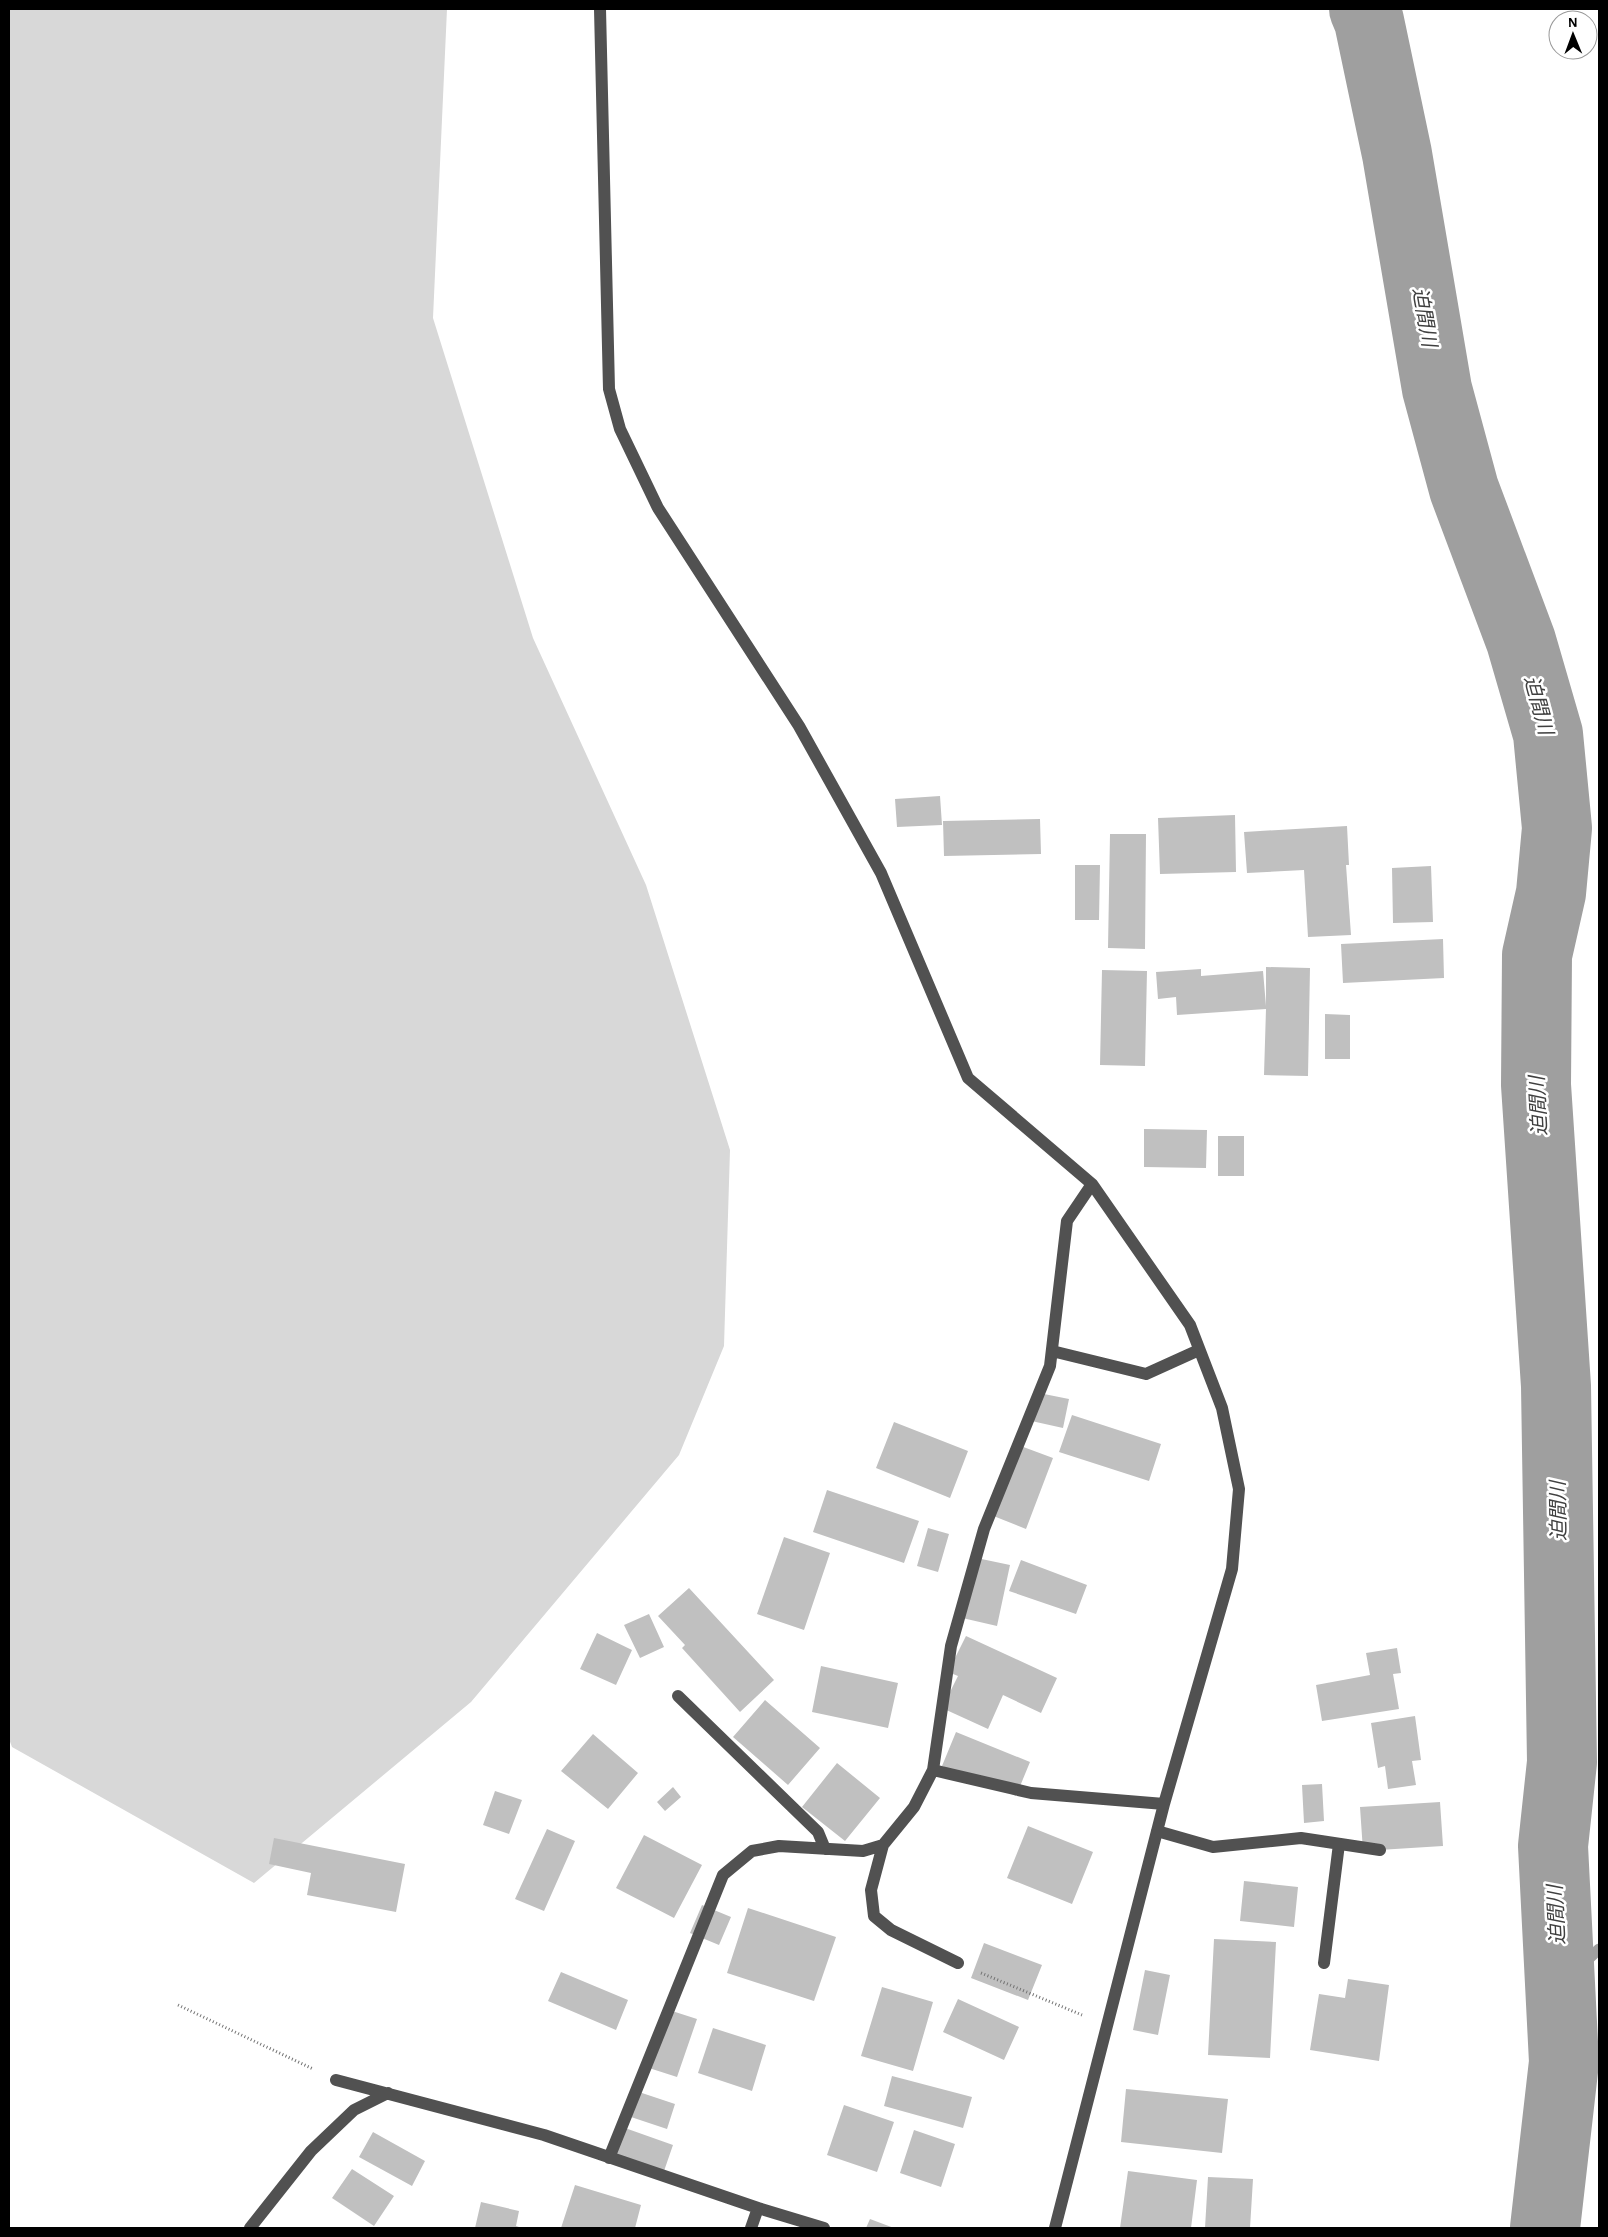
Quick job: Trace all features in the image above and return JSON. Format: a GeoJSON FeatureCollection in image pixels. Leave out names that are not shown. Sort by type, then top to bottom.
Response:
{"type":"FeatureCollection","features":[{"type":"Feature","properties":{"kind":"street"},"geometry":{"type":"LineString","coordinates":[[600,9],[609,389],[620,429],[658,508],[799,726],[881,873],[968,1078],[1092,1184],[1190,1325],[1222,1408],[1239,1489],[1232,1569],[1164,1804],[1055,2228]]}},
{"type":"Feature","properties":{"kind":"street"},"geometry":{"type":"LineString","coordinates":[[958,1963],[891,1930],[874,1916],[872,1890],[883,1844],[914,1807],[933,1770],[951,1646],[984,1529],[1050,1366],[1067,1221],[1092,1184]]}},
{"type":"Feature","properties":{"kind":"street"},"geometry":{"type":"LineString","coordinates":[[1052,1352],[1146,1374],[1199,1350]]}},
{"type":"Feature","properties":{"kind":"street"},"geometry":{"type":"LineString","coordinates":[[678,1696],[818,1832],[825,1849]]}},
{"type":"Feature","properties":{"kind":"street"},"geometry":{"type":"LineString","coordinates":[[933,1770],[1030,1793],[1164,1804]]}},
{"type":"Feature","properties":{"kind":"street"},"geometry":{"type":"LineString","coordinates":[[1157,1831],[1213,1847],[1301,1838],[1380,1850]]}},
{"type":"Feature","properties":{"kind":"street"},"geometry":{"type":"LineString","coordinates":[[609,2158],[723,1875],[752,1851],[779,1846],[863,1851],[883,1844]]}},
{"type":"Feature","properties":{"kind":"street"},"geometry":{"type":"LineString","coordinates":[[1324,1963],[1339,1844]]}},
{"type":"Feature","properties":{"kind":"street"},"geometry":{"type":"LineString","coordinates":[[336,2080],[544,2135],[758,2208],[824,2228]]}},
{"type":"Feature","properties":{"kind":"street"},"geometry":{"type":"LineString","coordinates":[[250,2228],[311,2151],[354,2110],[388,2093]]}},
{"type":"Feature","properties":{"kind":"street"},"geometry":{"type":"LineString","coordinates":[[751,2228],[758,2208]]}},
{"type":"Feature","properties":{"kind":"path"},"geometry":{"type":"LineString","coordinates":[[958,1963],[1073,2011],[1107,2028]]}},
{"type":"Feature","properties":{"kind":"path"},"geometry":{"type":"LineString","coordinates":[[178,2005],[336,2080]]}},
{"type":"Feature","properties":{"kind":"shaded area"},"geometry":{"type":"Polygon","coordinates":[[[9,9],[447,9],[433,318],[533,638],[646,885],[730,1150],[724,1346],[679,1455],[471,1702],[254,1883],[12,1747],[9,1739],[9,9]]]}},
{"type":"Feature","properties":{"kind":"building"},"geometry":{"type":"Polygon","coordinates":[[[940,796],[942,825],[897,827],[895,799],[940,796]]]}},
{"type":"Feature","properties":{"kind":"building"},"geometry":{"type":"Polygon","coordinates":[[[1235,815],[1236,872],[1160,874],[1158,818],[1235,815]]]}},
{"type":"Feature","properties":{"kind":"building"},"geometry":{"type":"Polygon","coordinates":[[[1040,819],[1041,854],[944,856],[943,821],[1040,819]]]}},
{"type":"Feature","properties":{"kind":"building"},"geometry":{"type":"Polygon","coordinates":[[[1347,826],[1349,865],[1346,865],[1351,935],[1308,937],[1304,870],[1247,873],[1244,832],[1347,826]]]}},
{"type":"Feature","properties":{"kind":"building"},"geometry":{"type":"Polygon","coordinates":[[[1110,834],[1146,834],[1145,949],[1108,948],[1110,834]]]}},
{"type":"Feature","properties":{"kind":"building"},"geometry":{"type":"Polygon","coordinates":[[[1075,865],[1100,865],[1099,920],[1075,920],[1075,865]]]}},
{"type":"Feature","properties":{"kind":"building"},"geometry":{"type":"Polygon","coordinates":[[[1431,866],[1433,922],[1393,923],[1392,868],[1431,866]]]}},
{"type":"Feature","properties":{"kind":"building"},"geometry":{"type":"Polygon","coordinates":[[[1443,939],[1444,978],[1343,983],[1341,944],[1443,939]]]}},
{"type":"Feature","properties":{"kind":"building"},"geometry":{"type":"Polygon","coordinates":[[[1266,967],[1310,968],[1308,1076],[1264,1075],[1266,1009],[1177,1015],[1176,997],[1158,999],[1156,972],[1201,969],[1201,976],[1263,971],[1266,1006],[1266,967]]]}},
{"type":"Feature","properties":{"kind":"building"},"geometry":{"type":"Polygon","coordinates":[[[1102,970],[1147,971],[1145,1066],[1100,1065],[1102,970]]]}},
{"type":"Feature","properties":{"kind":"building"},"geometry":{"type":"Polygon","coordinates":[[[1325,1014],[1350,1015],[1350,1059],[1325,1059],[1325,1014]]]}},
{"type":"Feature","properties":{"kind":"building"},"geometry":{"type":"Polygon","coordinates":[[[1144,1129],[1207,1130],[1206,1168],[1144,1167],[1144,1129]]]}},
{"type":"Feature","properties":{"kind":"building"},"geometry":{"type":"Polygon","coordinates":[[[1218,1136],[1244,1136],[1244,1176],[1218,1176],[1218,1136]]]}},
{"type":"Feature","properties":{"kind":"building"},"geometry":{"type":"Polygon","coordinates":[[[1034,1392],[1069,1399],[1063,1428],[1027,1420],[1034,1392]]]}},
{"type":"Feature","properties":{"kind":"building"},"geometry":{"type":"Polygon","coordinates":[[[1072,1415],[1161,1444],[1149,1481],[1059,1452],[1072,1415]]]}},
{"type":"Feature","properties":{"kind":"building"},"geometry":{"type":"Polygon","coordinates":[[[894,1422],[968,1451],[950,1498],[876,1468],[894,1422]]]}},
{"type":"Feature","properties":{"kind":"building"},"geometry":{"type":"Polygon","coordinates":[[[1018,1445],[1053,1458],[1026,1529],[991,1515],[1018,1445]]]}},
{"type":"Feature","properties":{"kind":"building"},"geometry":{"type":"Polygon","coordinates":[[[827,1490],[919,1521],[904,1563],[813,1532],[827,1490]]]}},
{"type":"Feature","properties":{"kind":"building"},"geometry":{"type":"Polygon","coordinates":[[[928,1528],[949,1534],[938,1572],[917,1566],[928,1528]]]}},
{"type":"Feature","properties":{"kind":"building"},"geometry":{"type":"Polygon","coordinates":[[[784,1537],[830,1553],[804,1630],[757,1614],[784,1537]]]}},
{"type":"Feature","properties":{"kind":"building"},"geometry":{"type":"Polygon","coordinates":[[[972,1557],[1010,1565],[997,1626],[958,1617],[972,1557]]]}},
{"type":"Feature","properties":{"kind":"building"},"geometry":{"type":"Polygon","coordinates":[[[1021,1560],[1087,1585],[1076,1614],[1009,1591],[1021,1560]]]}},
{"type":"Feature","properties":{"kind":"building"},"geometry":{"type":"Polygon","coordinates":[[[689,1588],[774,1680],[740,1712],[682,1648],[685,1645],[658,1616],[689,1588]]]}},
{"type":"Feature","properties":{"kind":"building"},"geometry":{"type":"Polygon","coordinates":[[[649,1614],[664,1647],[640,1658],[624,1625],[649,1614]]]}},
{"type":"Feature","properties":{"kind":"building"},"geometry":{"type":"Polygon","coordinates":[[[597,1633],[632,1650],[616,1685],[580,1669],[597,1633]]]}},
{"type":"Feature","properties":{"kind":"building"},"geometry":{"type":"Polygon","coordinates":[[[966,1636],[1057,1678],[1041,1713],[1003,1695],[988,1729],[942,1708],[958,1676],[948,1672],[966,1636]]]}},
{"type":"Feature","properties":{"kind":"building"},"geometry":{"type":"Polygon","coordinates":[[[1397,1648],[1401,1673],[1393,1674],[1399,1709],[1322,1721],[1316,1685],[1370,1675],[1366,1653],[1397,1648]]]}},
{"type":"Feature","properties":{"kind":"building"},"geometry":{"type":"Polygon","coordinates":[[[821,1666],[898,1683],[888,1728],[812,1712],[821,1666]]]}},
{"type":"Feature","properties":{"kind":"building"},"geometry":{"type":"Polygon","coordinates":[[[765,1700],[820,1748],[788,1785],[733,1737],[765,1700]]]}},
{"type":"Feature","properties":{"kind":"building"},"geometry":{"type":"Polygon","coordinates":[[[1415,1716],[1421,1760],[1412,1761],[1416,1785],[1388,1789],[1385,1766],[1378,1768],[1371,1723],[1415,1716]]]}},
{"type":"Feature","properties":{"kind":"building"},"geometry":{"type":"Polygon","coordinates":[[[956,1732],[1030,1762],[1016,1796],[942,1766],[956,1732]]]}},
{"type":"Feature","properties":{"kind":"building"},"geometry":{"type":"Polygon","coordinates":[[[593,1734],[638,1773],[608,1809],[561,1771],[593,1734]]]}},
{"type":"Feature","properties":{"kind":"building"},"geometry":{"type":"Polygon","coordinates":[[[837,1763],[880,1798],[845,1841],[802,1807],[837,1763]]]}},
{"type":"Feature","properties":{"kind":"building"},"geometry":{"type":"Polygon","coordinates":[[[1322,1784],[1324,1821],[1304,1823],[1302,1785],[1322,1784]]]}},
{"type":"Feature","properties":{"kind":"building"},"geometry":{"type":"Polygon","coordinates":[[[673,1787],[681,1797],[665,1811],[657,1802],[673,1787]]]}},
{"type":"Feature","properties":{"kind":"building"},"geometry":{"type":"Polygon","coordinates":[[[495,1791],[522,1800],[509,1834],[483,1825],[495,1791]]]}},
{"type":"Feature","properties":{"kind":"building"},"geometry":{"type":"Polygon","coordinates":[[[1440,1802],[1443,1846],[1363,1851],[1360,1807],[1440,1802]]]}},
{"type":"Feature","properties":{"kind":"building"},"geometry":{"type":"Polygon","coordinates":[[[1028,1826],[1093,1852],[1072,1904],[1007,1878],[1028,1826]]]}},
{"type":"Feature","properties":{"kind":"building"},"geometry":{"type":"Polygon","coordinates":[[[547,1829],[575,1841],[544,1911],[515,1899],[547,1829]]]}},
{"type":"Feature","properties":{"kind":"building"},"geometry":{"type":"Polygon","coordinates":[[[644,1835],[702,1865],[674,1918],[616,1888],[644,1835]]]}},
{"type":"Feature","properties":{"kind":"building"},"geometry":{"type":"Polygon","coordinates":[[[274,1838],[405,1864],[396,1912],[307,1895],[311,1873],[269,1864],[274,1838]]]}},
{"type":"Feature","properties":{"kind":"building"},"geometry":{"type":"Polygon","coordinates":[[[1244,1881],[1298,1887],[1294,1927],[1240,1921],[1244,1881]]]}},
{"type":"Feature","properties":{"kind":"building"},"geometry":{"type":"Polygon","coordinates":[[[702,1905],[731,1917],[719,1945],[690,1933],[702,1905]]]}},
{"type":"Feature","properties":{"kind":"building"},"geometry":{"type":"Polygon","coordinates":[[[748,1908],[836,1937],[814,2001],[727,1973],[748,1908]]]}},
{"type":"Feature","properties":{"kind":"building"},"geometry":{"type":"Polygon","coordinates":[[[1214,1939],[1276,1942],[1270,2058],[1208,2055],[1214,1939]]]}},
{"type":"Feature","properties":{"kind":"building"},"geometry":{"type":"Polygon","coordinates":[[[984,1943],[1042,1965],[1028,2000],[971,1978],[984,1943]]]}},
{"type":"Feature","properties":{"kind":"building"},"geometry":{"type":"Polygon","coordinates":[[[1145,1970],[1170,1975],[1158,2035],[1133,2030],[1145,1970]]]}},
{"type":"Feature","properties":{"kind":"building"},"geometry":{"type":"Polygon","coordinates":[[[561,1972],[628,2000],[616,2030],[548,2001],[561,1972]]]}},
{"type":"Feature","properties":{"kind":"building"},"geometry":{"type":"Polygon","coordinates":[[[1348,1979],[1389,1985],[1379,2061],[1310,2050],[1319,1994],[1345,1998],[1348,1979]]]}},
{"type":"Feature","properties":{"kind":"building"},"geometry":{"type":"Polygon","coordinates":[[[882,1987],[933,2002],[913,2071],[861,2056],[882,1987]]]}},
{"type":"Feature","properties":{"kind":"building"},"geometry":{"type":"Polygon","coordinates":[[[958,1999],[1019,2027],[1004,2060],[943,2032],[958,1999]]]}},
{"type":"Feature","properties":{"kind":"building"},"geometry":{"type":"Polygon","coordinates":[[[669,2010],[697,2019],[677,2077],[649,2068],[669,2010]]]}},
{"type":"Feature","properties":{"kind":"building"},"geometry":{"type":"Polygon","coordinates":[[[713,2028],[766,2045],[752,2091],[698,2073],[713,2028]]]}},
{"type":"Feature","properties":{"kind":"building"},"geometry":{"type":"Polygon","coordinates":[[[892,2076],[972,2097],[963,2128],[884,2106],[892,2076]]]}},
{"type":"Feature","properties":{"kind":"building"},"geometry":{"type":"Polygon","coordinates":[[[1126,2089],[1228,2099],[1222,2153],[1121,2142],[1126,2089]]]}},
{"type":"Feature","properties":{"kind":"building"},"geometry":{"type":"Polygon","coordinates":[[[639,2092],[675,2104],[667,2129],[631,2117],[639,2092]]]}},
{"type":"Feature","properties":{"kind":"building"},"geometry":{"type":"Polygon","coordinates":[[[844,2105],[894,2122],[877,2172],[827,2155],[844,2105]]]}},
{"type":"Feature","properties":{"kind":"building"},"geometry":{"type":"Polygon","coordinates":[[[625,2128],[673,2145],[664,2171],[616,2154],[625,2128]]]}},
{"type":"Feature","properties":{"kind":"building"},"geometry":{"type":"Polygon","coordinates":[[[914,2130],[955,2144],[941,2187],[900,2173],[914,2130]]]}},
{"type":"Feature","properties":{"kind":"building"},"geometry":{"type":"Polygon","coordinates":[[[373,2132],[425,2161],[412,2186],[359,2157],[373,2132]]]}},
{"type":"Feature","properties":{"kind":"building"},"geometry":{"type":"Polygon","coordinates":[[[352,2169],[394,2196],[374,2226],[332,2198],[352,2169]]]}},
{"type":"Feature","properties":{"kind":"building"},"geometry":{"type":"Polygon","coordinates":[[[1128,2171],[1197,2180],[1191,2228],[1120,2228],[1128,2171]]]}},
{"type":"Feature","properties":{"kind":"building"},"geometry":{"type":"Polygon","coordinates":[[[1208,2177],[1253,2179],[1250,2228],[1205,2228],[1208,2177]]]}},
{"type":"Feature","properties":{"kind":"building"},"geometry":{"type":"Polygon","coordinates":[[[575,2185],[641,2205],[635,2228],[561,2228],[575,2185]]]}},
{"type":"Feature","properties":{"kind":"building"},"geometry":{"type":"Polygon","coordinates":[[[481,2202],[519,2211],[516,2226],[522,2228],[475,2228],[481,2202]]]}},
{"type":"Feature","properties":{"kind":"building"},"geometry":{"type":"Polygon","coordinates":[[[870,2219],[894,2228],[866,2228],[870,2219]]]}},
{"type":"Feature","properties":{"kind":"waterway","name":"迫間川"},"geometry":{"type":"LineString","coordinates":[[1364,9],[1369,21],[1397,154],[1437,389],[1464,489],[1521,641],[1548,734],[1557,828],[1551,893],[1537,955],[1536,1085],[1556,1386],[1562,1762],[1553,1846],[1564,2062],[1545,2228]]}},
{"type":"Feature","properties":{"kind":"waterway"},"geometry":{"type":"LineString","coordinates":[[1559,1987],[1599,1949]]}}]}
